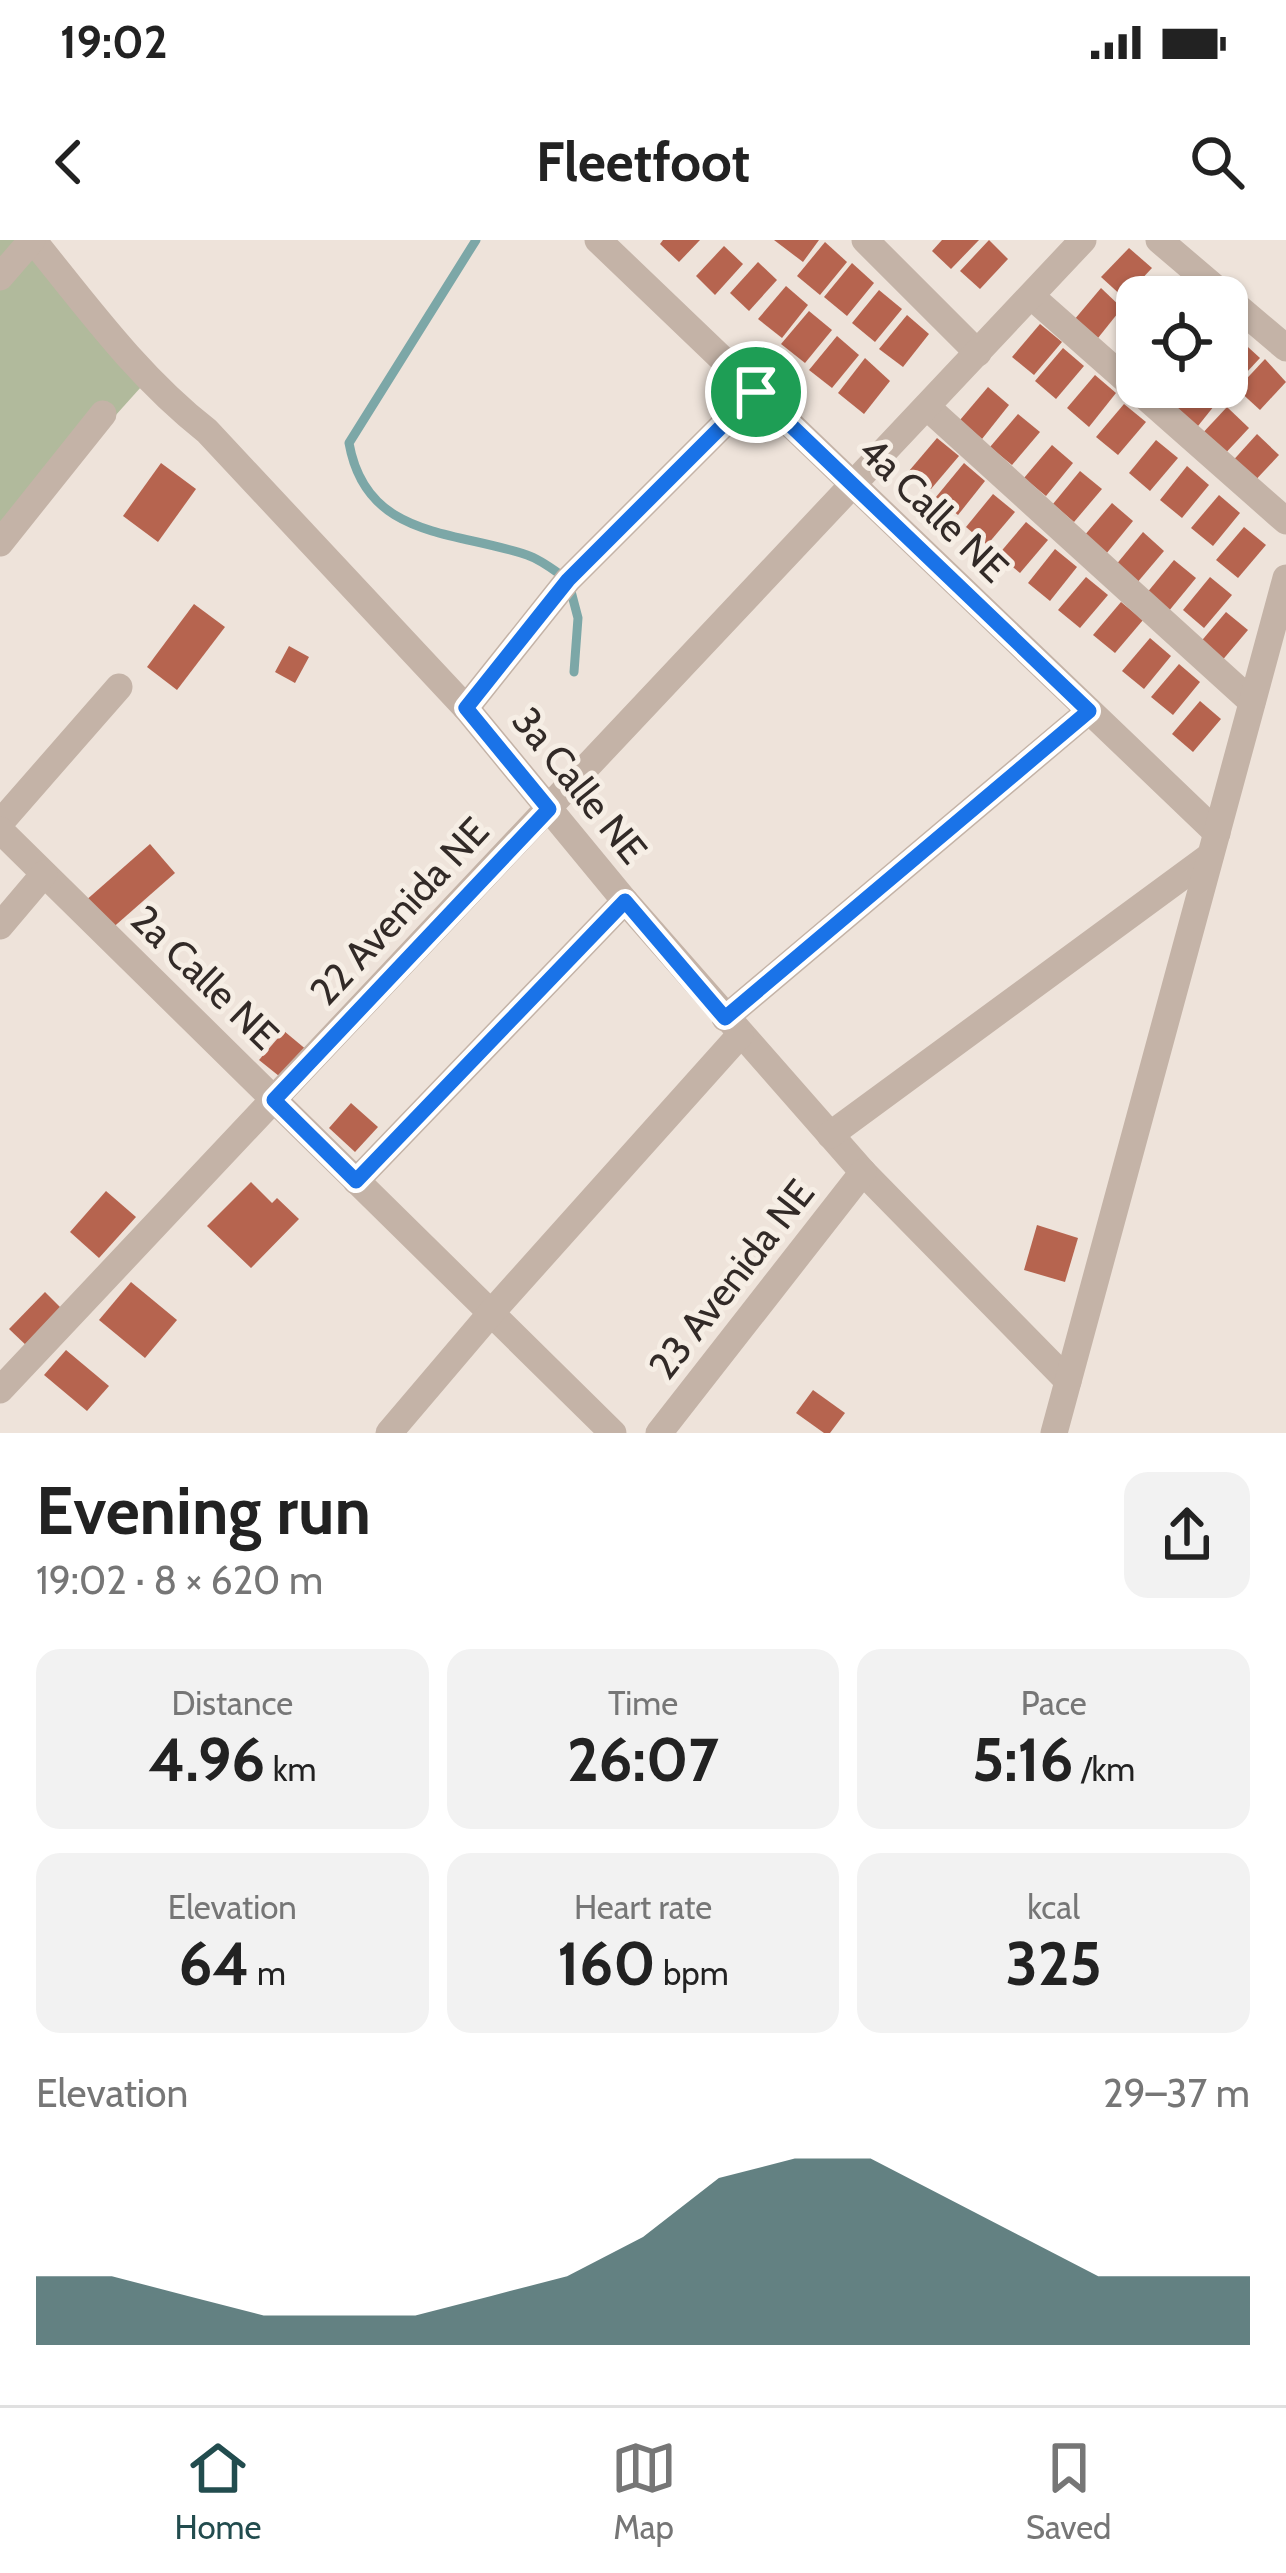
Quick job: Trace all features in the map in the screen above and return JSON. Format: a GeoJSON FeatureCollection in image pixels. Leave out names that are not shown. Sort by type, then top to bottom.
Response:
{"type":"FeatureCollection","features":[{"type":"Feature","properties":{"kind":"street"},"geometry":{"type":"LineString","coordinates":[[0,277],[33,240]]}},
{"type":"Feature","properties":{"kind":"street","name":"3a Calle NE"},"geometry":{"type":"LineString","coordinates":[[33,240],[133,364],[167,400],[208,431],[466,708],[625,901],[863,1172],[1068,1382]]}},
{"type":"Feature","properties":{"kind":"street","name":"4a Calle NE"},"geometry":{"type":"LineString","coordinates":[[598,240],[1089,711],[1214,845]]}},
{"type":"Feature","properties":{"kind":"street"},"geometry":{"type":"LineString","coordinates":[[865,240],[978,353]]}},
{"type":"Feature","properties":{"kind":"street","name":"22 Avenida NE"},"geometry":{"type":"LineString","coordinates":[[0,1390],[1084,240]]}},
{"type":"Feature","properties":{"kind":"street"},"geometry":{"type":"LineString","coordinates":[[1159,240],[1202,276]]}},
{"type":"Feature","properties":{"kind":"street"},"geometry":{"type":"LineString","coordinates":[[1031,296],[1286,521]]}},
{"type":"Feature","properties":{"kind":"street"},"geometry":{"type":"LineString","coordinates":[[1248,315],[1286,348]]}},
{"type":"Feature","properties":{"kind":"street"},"geometry":{"type":"LineString","coordinates":[[466,708],[568,580],[756,392]]}},
{"type":"Feature","properties":{"kind":"street"},"geometry":{"type":"LineString","coordinates":[[927,407],[1252,702]]}},
{"type":"Feature","properties":{"kind":"street"},"geometry":{"type":"LineString","coordinates":[[0,543],[103,414]]}},
{"type":"Feature","properties":{"kind":"street"},"geometry":{"type":"LineString","coordinates":[[1054,1433],[1286,578]]}},
{"type":"Feature","properties":{"kind":"street"},"geometry":{"type":"LineString","coordinates":[[0,826],[118,687]]}},
{"type":"Feature","properties":{"kind":"street"},"geometry":{"type":"LineString","coordinates":[[389,1433],[732,1026],[1089,711]]}},
{"type":"Feature","properties":{"kind":"street","name":"2a Calle NE"},"geometry":{"type":"LineString","coordinates":[[0,826],[613,1433]]}},
{"type":"Feature","properties":{"kind":"street"},"geometry":{"type":"LineString","coordinates":[[830,1135],[1214,845]]}},
{"type":"Feature","properties":{"kind":"street"},"geometry":{"type":"LineString","coordinates":[[0,926],[44,874]]}},
{"type":"Feature","properties":{"kind":"street"},"geometry":{"type":"LineString","coordinates":[[356,1181],[625,901]]}},
{"type":"Feature","properties":{"kind":"street","name":"23 Avenida NE"},"geometry":{"type":"LineString","coordinates":[[659,1433],[863,1172]]}},
{"type":"Feature","properties":{"kind":"green space"},"geometry":{"type":"Polygon","coordinates":[[[0,240],[30,240],[150,377],[0,544],[0,240]]]}},
{"type":"Feature","properties":{"kind":"building"},"geometry":{"type":"Polygon","coordinates":[[[663,240],[700,240],[679,262],[660,244],[663,240]]]}},
{"type":"Feature","properties":{"kind":"building"},"geometry":{"type":"Polygon","coordinates":[[[774,240],[819,240],[803,262],[774,240]]]}},
{"type":"Feature","properties":{"kind":"building"},"geometry":{"type":"Polygon","coordinates":[[[942,240],[979,240],[951,269],[932,251],[942,240]]]}},
{"type":"Feature","properties":{"kind":"building"},"geometry":{"type":"Polygon","coordinates":[[[989,240],[1008,259],[980,289],[960,271],[989,240]]]}},
{"type":"Feature","properties":{"kind":"building"},"geometry":{"type":"Polygon","coordinates":[[[825,242],[847,262],[820,295],[797,276],[825,242]]]}},
{"type":"Feature","properties":{"kind":"building"},"geometry":{"type":"Polygon","coordinates":[[[724,246],[743,264],[715,295],[696,276],[724,246]]]}},
{"type":"Feature","properties":{"kind":"building"},"geometry":{"type":"Polygon","coordinates":[[[1129,248],[1152,268],[1145,276],[1116,276],[1116,291],[1101,277],[1129,248]]]}},
{"type":"Feature","properties":{"kind":"building"},"geometry":{"type":"Polygon","coordinates":[[[758,262],[777,280],[749,311],[730,293],[758,262]]]}},
{"type":"Feature","properties":{"kind":"building"},"geometry":{"type":"Polygon","coordinates":[[[852,263],[874,283],[847,316],[824,297],[852,263]]]}},
{"type":"Feature","properties":{"kind":"building"},"geometry":{"type":"Polygon","coordinates":[[[786,286],[808,305],[782,338],[758,319],[786,286]]]}},
{"type":"Feature","properties":{"kind":"building"},"geometry":{"type":"Polygon","coordinates":[[[1101,288],[1116,302],[1116,316],[1098,338],[1074,320],[1101,288]]]}},
{"type":"Feature","properties":{"kind":"building"},"geometry":{"type":"Polygon","coordinates":[[[879,290],[902,309],[875,342],[852,323],[879,290]]]}},
{"type":"Feature","properties":{"kind":"building"},"geometry":{"type":"Polygon","coordinates":[[[809,311],[832,330],[805,363],[781,344],[809,311]]]}},
{"type":"Feature","properties":{"kind":"building"},"geometry":{"type":"Polygon","coordinates":[[[907,315],[929,334],[903,367],[879,349],[907,315]]]}},
{"type":"Feature","properties":{"kind":"building"},"geometry":{"type":"Polygon","coordinates":[[[1040,324],[1062,342],[1034,375],[1012,357],[1040,324]]]}},
{"type":"Feature","properties":{"kind":"building"},"geometry":{"type":"Polygon","coordinates":[[[837,336],[859,355],[832,388],[809,370],[837,336]]]}},
{"type":"Feature","properties":{"kind":"building"},"geometry":{"type":"Polygon","coordinates":[[[1248,347],[1260,358],[1248,371],[1248,347]]]}},
{"type":"Feature","properties":{"kind":"building"},"geometry":{"type":"Polygon","coordinates":[[[1063,348],[1084,366],[1056,399],[1035,381],[1063,348]]]}},
{"type":"Feature","properties":{"kind":"building"},"geometry":{"type":"Polygon","coordinates":[[[865,358],[890,381],[864,414],[838,393],[865,358]]]}},
{"type":"Feature","properties":{"kind":"building"},"geometry":{"type":"Polygon","coordinates":[[[1265,359],[1286,382],[1260,410],[1248,399],[1248,377],[1265,359]]]}},
{"type":"Feature","properties":{"kind":"building"},"geometry":{"type":"Polygon","coordinates":[[[1095,375],[1116,393],[1089,427],[1067,408],[1095,375]]]}},
{"type":"Feature","properties":{"kind":"building"},"geometry":{"type":"Polygon","coordinates":[[[988,387],[1009,405],[982,439],[960,420],[988,387]]]}},
{"type":"Feature","properties":{"kind":"building"},"geometry":{"type":"Polygon","coordinates":[[[1121,408],[1129,408],[1146,422],[1118,455],[1096,437],[1121,408]]]}},
{"type":"Feature","properties":{"kind":"building"},"geometry":{"type":"Polygon","coordinates":[[[1174,408],[1212,408],[1194,431],[1171,412],[1174,408]]]}},
{"type":"Feature","properties":{"kind":"building"},"geometry":{"type":"Polygon","coordinates":[[[1226,408],[1249,428],[1221,458],[1199,437],[1226,408]]]}},
{"type":"Feature","properties":{"kind":"building"},"geometry":{"type":"Polygon","coordinates":[[[1018,414],[1040,432],[1012,465],[990,447],[1018,414]]]}},
{"type":"Feature","properties":{"kind":"building"},"geometry":{"type":"Polygon","coordinates":[[[1257,434],[1279,455],[1251,485],[1229,465],[1257,434]]]}},
{"type":"Feature","properties":{"kind":"building"},"geometry":{"type":"Polygon","coordinates":[[[937,438],[959,456],[931,489],[909,471],[937,438]]]}},
{"type":"Feature","properties":{"kind":"building"},"geometry":{"type":"Polygon","coordinates":[[[1156,440],[1178,458],[1150,491],[1129,473],[1156,440]]]}},
{"type":"Feature","properties":{"kind":"building"},"geometry":{"type":"Polygon","coordinates":[[[1052,445],[1073,463],[1046,496],[1024,478],[1052,445]]]}},
{"type":"Feature","properties":{"kind":"building"},"geometry":{"type":"Polygon","coordinates":[[[161,463],[196,489],[158,542],[123,516],[161,463]]]}},
{"type":"Feature","properties":{"kind":"building"},"geometry":{"type":"Polygon","coordinates":[[[964,463],[985,481],[958,515],[936,497],[964,463]]]}},
{"type":"Feature","properties":{"kind":"building"},"geometry":{"type":"Polygon","coordinates":[[[1187,466],[1209,485],[1182,518],[1160,500],[1187,466]]]}},
{"type":"Feature","properties":{"kind":"building"},"geometry":{"type":"Polygon","coordinates":[[[1080,471],[1102,489],[1074,522],[1053,504],[1080,471]]]}},
{"type":"Feature","properties":{"kind":"building"},"geometry":{"type":"Polygon","coordinates":[[[993,494],[1015,512],[987,545],[966,527],[993,494]]]}},
{"type":"Feature","properties":{"kind":"building"},"geometry":{"type":"Polygon","coordinates":[[[1219,495],[1240,513],[1213,546],[1191,528],[1219,495]]]}},
{"type":"Feature","properties":{"kind":"building"},"geometry":{"type":"Polygon","coordinates":[[[1112,503],[1133,521],[1106,554],[1084,536],[1112,503]]]}},
{"type":"Feature","properties":{"kind":"building"},"geometry":{"type":"Polygon","coordinates":[[[1026,522],[1048,540],[1020,573],[998,555],[1026,522]]]}},
{"type":"Feature","properties":{"kind":"building"},"geometry":{"type":"Polygon","coordinates":[[[1244,527],[1266,545],[1238,578],[1216,560],[1244,527]]]}},
{"type":"Feature","properties":{"kind":"building"},"geometry":{"type":"Polygon","coordinates":[[[1143,532],[1164,551],[1136,584],[1115,566],[1143,532]]]}},
{"type":"Feature","properties":{"kind":"building"},"geometry":{"type":"Polygon","coordinates":[[[1055,549],[1077,567],[1050,601],[1028,583],[1055,549]]]}},
{"type":"Feature","properties":{"kind":"building"},"geometry":{"type":"Polygon","coordinates":[[[1174,560],[1196,578],[1168,612],[1146,594],[1174,560]]]}},
{"type":"Feature","properties":{"kind":"building"},"geometry":{"type":"Polygon","coordinates":[[[1086,577],[1108,595],[1080,628],[1058,610],[1086,577]]]}},
{"type":"Feature","properties":{"kind":"building"},"geometry":{"type":"Polygon","coordinates":[[[1210,577],[1232,595],[1204,628],[1183,610],[1210,577]]]}},
{"type":"Feature","properties":{"kind":"building"},"geometry":{"type":"Polygon","coordinates":[[[1121,602],[1143,620],[1115,653],[1093,635],[1121,602]]]}},
{"type":"Feature","properties":{"kind":"building"},"geometry":{"type":"Polygon","coordinates":[[[194,604],[225,627],[177,690],[147,667],[194,604]]]}},
{"type":"Feature","properties":{"kind":"building"},"geometry":{"type":"Polygon","coordinates":[[[1226,612],[1248,630],[1220,663],[1198,645],[1226,612]]]}},
{"type":"Feature","properties":{"kind":"building"},"geometry":{"type":"Polygon","coordinates":[[[1150,638],[1171,656],[1144,689],[1122,671],[1150,638]]]}},
{"type":"Feature","properties":{"kind":"building"},"geometry":{"type":"Polygon","coordinates":[[[289,646],[309,657],[295,683],[275,672],[289,646]]]}},
{"type":"Feature","properties":{"kind":"building"},"geometry":{"type":"Polygon","coordinates":[[[1179,664],[1200,682],[1173,715],[1151,697],[1179,664]]]}},
{"type":"Feature","properties":{"kind":"building"},"geometry":{"type":"Polygon","coordinates":[[[1200,701],[1221,719],[1193,752],[1172,734],[1200,701]]]}},
{"type":"Feature","properties":{"kind":"building"},"geometry":{"type":"Polygon","coordinates":[[[150,844],[175,873],[109,931],[84,902],[150,844]]]}},
{"type":"Feature","properties":{"kind":"building"},"geometry":{"type":"Polygon","coordinates":[[[284,1031],[308,1051],[284,1080],[259,1060],[284,1031]]]}},
{"type":"Feature","properties":{"kind":"building"},"geometry":{"type":"Polygon","coordinates":[[[351,1103],[378,1127],[355,1152],[329,1128],[351,1103]]]}},
{"type":"Feature","properties":{"kind":"building"},"geometry":{"type":"Polygon","coordinates":[[[251,1182],[272,1203],[277,1198],[299,1219],[251,1268],[207,1226],[251,1182]]]}},
{"type":"Feature","properties":{"kind":"building"},"geometry":{"type":"Polygon","coordinates":[[[106,1191],[136,1217],[99,1258],[70,1232],[106,1191]]]}},
{"type":"Feature","properties":{"kind":"building"},"geometry":{"type":"Polygon","coordinates":[[[1037,1225],[1078,1238],[1065,1282],[1024,1270],[1037,1225]]]}},
{"type":"Feature","properties":{"kind":"building"},"geometry":{"type":"Polygon","coordinates":[[[131,1282],[177,1320],[145,1358],[99,1320],[131,1282]]]}},
{"type":"Feature","properties":{"kind":"building"},"geometry":{"type":"Polygon","coordinates":[[[45,1292],[65,1312],[29,1348],[9,1329],[45,1292]]]}},
{"type":"Feature","properties":{"kind":"building"},"geometry":{"type":"Polygon","coordinates":[[[66,1350],[109,1386],[87,1411],[44,1375],[66,1350]]]}},
{"type":"Feature","properties":{"kind":"building"},"geometry":{"type":"Polygon","coordinates":[[[813,1390],[845,1413],[830,1433],[796,1413],[813,1390]]]}},
{"type":"Feature","properties":{"kind":"waterway"},"geometry":{"type":"LineString","coordinates":[[476,240],[349,443],[358,474],[393,514],[443,534],[527,555],[568,580],[578,618],[574,672]]}},
{"type":"Feature","properties":{"kind":"route"},"geometry":{"type":"LineString","coordinates":[[756,392],[1089,711],[725,1018],[625,901],[356,1181],[274,1100],[549,809],[466,708],[568,580],[756,392]]}}]}
